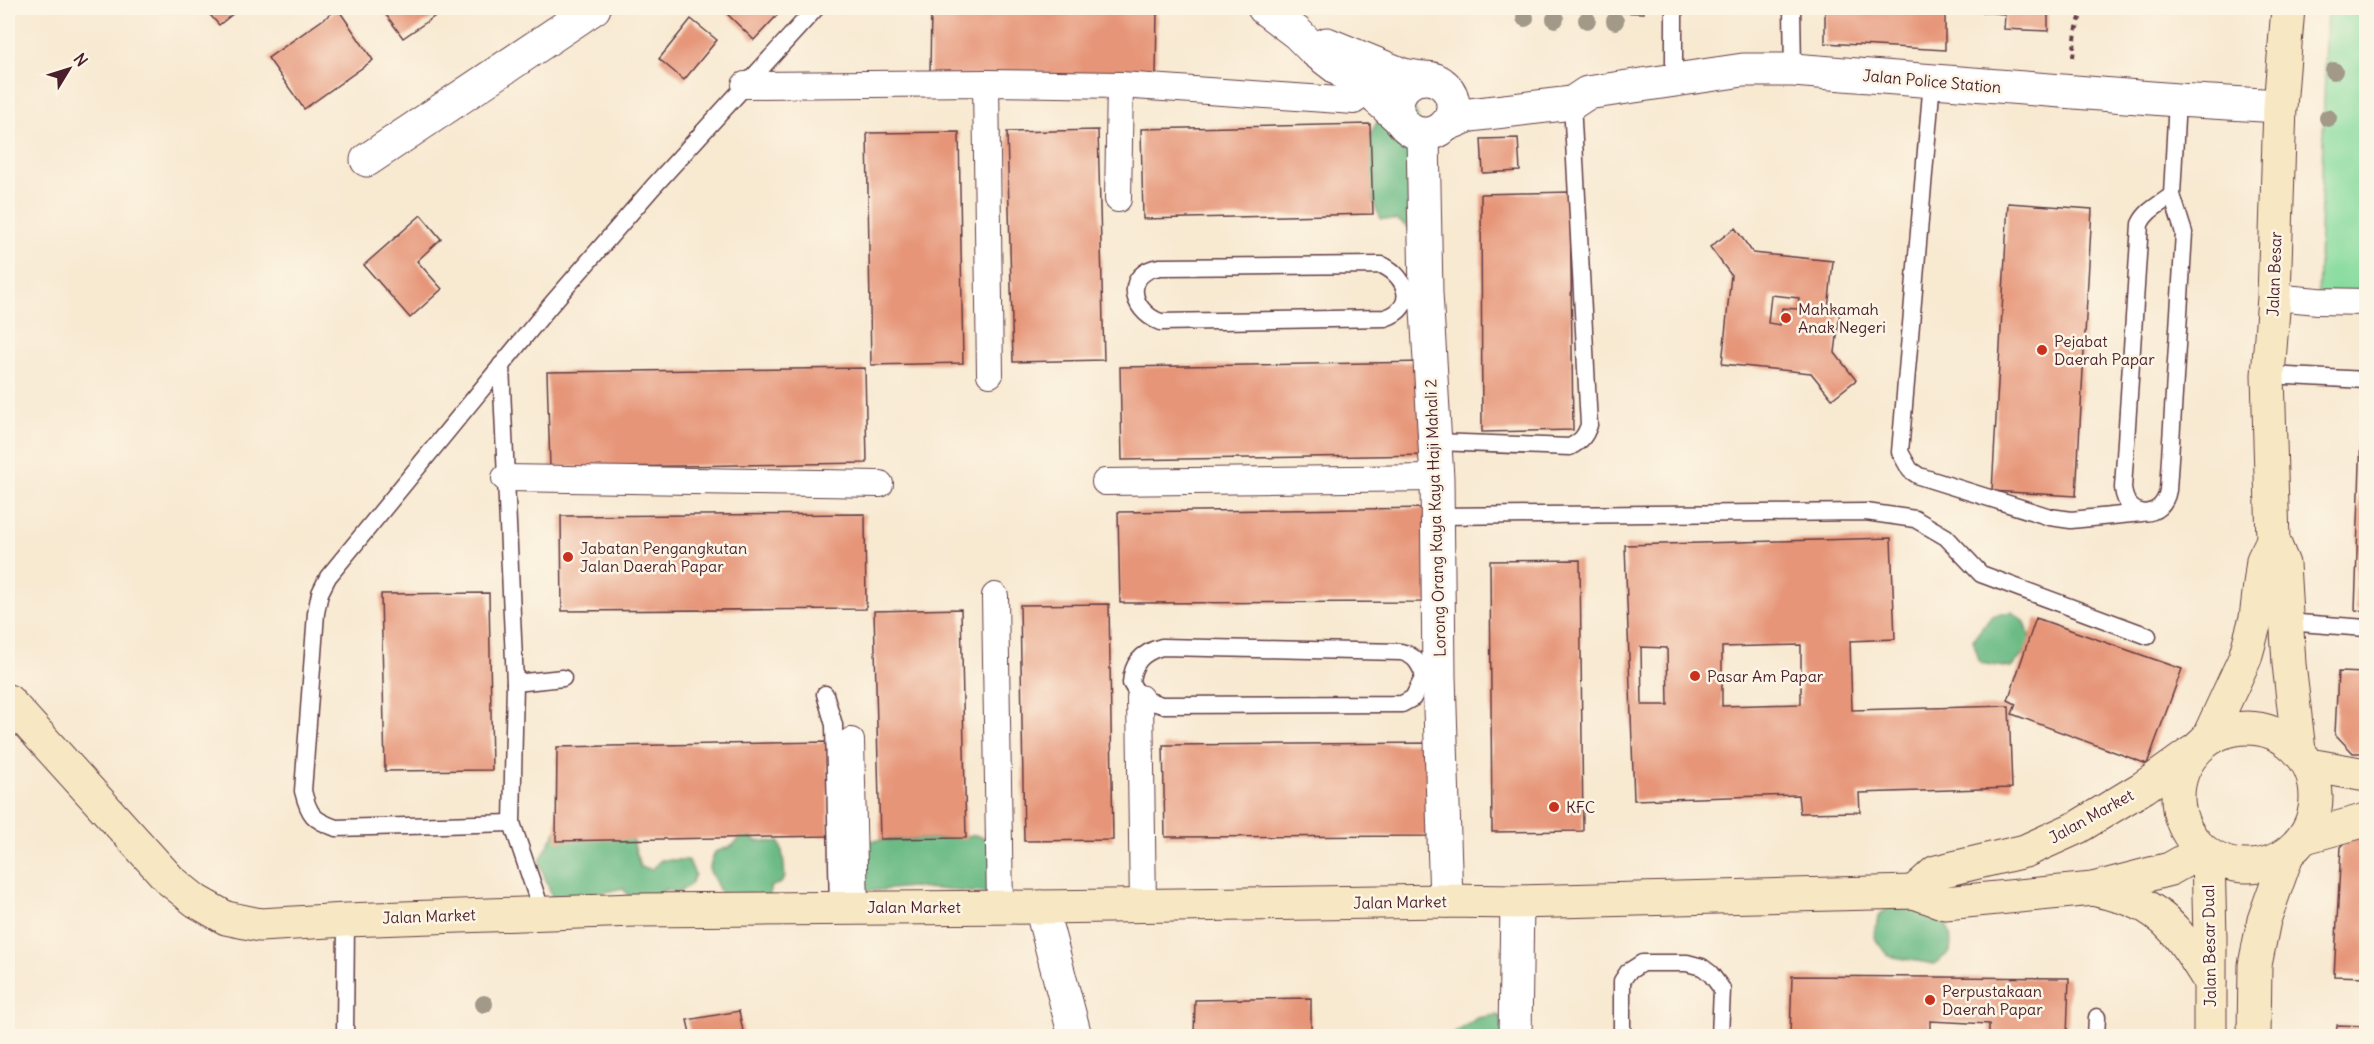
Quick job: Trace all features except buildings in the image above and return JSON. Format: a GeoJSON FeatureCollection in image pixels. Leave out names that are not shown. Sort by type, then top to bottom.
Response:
{"type":"FeatureCollection","features":[{"type":"Feature","properties":{"kind":"main road","name":"Jalan Besar"},"geometry":{"type":"LineString","coordinates":[[2288,8],[2280,106],[2274,297],[2268,375],[2273,540],[2283,564],[2286,622],[2304,758]]}},
{"type":"Feature","properties":{"kind":"main road","name":"Jalan Besar"},"geometry":{"type":"LineString","coordinates":[[2202,744],[2245,658],[2256,618],[2263,560],[2273,540]]}},
{"type":"Feature","properties":{"kind":"main road","name":"Jalan Market"},"geometry":{"type":"LineString","coordinates":[[8,701],[170,880],[196,901],[226,918],[260,926],[542,912],[1517,902],[1914,891],[1945,903],[2093,889],[2170,869],[2205,853]]}},
{"type":"Feature","properties":{"kind":"main road"},"geometry":{"type":"LineString","coordinates":[[2254,1036],[2255,965],[2264,920],[2296,846],[2315,814],[2317,789],[2304,758],[2280,736],[2256,728],[2231,729],[2202,744],[2185,765],[2178,783],[2177,802],[2181,820],[2190,837],[2205,853],[2227,864],[2248,867],[2269,864],[2296,846],[2367,820]]}},
{"type":"Feature","properties":{"kind":"main road","name":"Jalan Market"},"geometry":{"type":"LineString","coordinates":[[1914,891],[1936,872],[2025,851],[2078,827],[2144,787],[2202,744]]}},
{"type":"Feature","properties":{"kind":"main road"},"geometry":{"type":"LineString","coordinates":[[2304,758],[2367,775]]}},
{"type":"Feature","properties":{"kind":"main road","name":"Jalan Besar Dual"},"geometry":{"type":"LineString","coordinates":[[2205,853],[2210,1036]]}},
{"type":"Feature","properties":{"kind":"main road"},"geometry":{"type":"LineString","coordinates":[[2093,889],[2133,900],[2162,916],[2175,928],[2210,982]]}},
{"type":"Feature","properties":{"kind":"street"},"geometry":{"type":"LineString","coordinates":[[367,160],[594,8]]}},
{"type":"Feature","properties":{"kind":"street"},"geometry":{"type":"LineString","coordinates":[[1264,8],[1298,33],[1314,51],[1378,99],[1424,126]]}},
{"type":"Feature","properties":{"kind":"street","name":"Jalan Police Station"},"geometry":{"type":"LineString","coordinates":[[1298,33],[1403,75],[1465,92],[1569,87],[1579,98]]}},
{"type":"Feature","properties":{"kind":"street","name":"Jalan Police Station"},"geometry":{"type":"LineString","coordinates":[[1424,126],[1470,115],[1743,70],[1793,70],[2280,106]]}},
{"type":"Feature","properties":{"kind":"street"},"geometry":{"type":"LineString","coordinates":[[1414,81],[1435,83],[1452,96],[1453,115],[1424,126],[1397,110],[1400,93],[1414,81]]}},
{"type":"Feature","properties":{"kind":"street"},"geometry":{"type":"LineString","coordinates":[[986,83],[990,374]]}},
{"type":"Feature","properties":{"kind":"street"},"geometry":{"type":"LineString","coordinates":[[745,85],[986,83],[1120,85],[1353,101]]}},
{"type":"Feature","properties":{"kind":"street"},"geometry":{"type":"LineString","coordinates":[[1118,199],[1120,85]]}},
{"type":"Feature","properties":{"kind":"street","name":"Lorong Orang Kaya Kaya Haji Mahali 2"},"geometry":{"type":"LineString","coordinates":[[1424,126],[1416,293],[1436,442],[1437,516],[1432,676],[1446,901]]}},
{"type":"Feature","properties":{"kind":"street"},"geometry":{"type":"LineString","coordinates":[[2274,297],[2367,302]]}},
{"type":"Feature","properties":{"kind":"street"},"geometry":{"type":"LineString","coordinates":[[505,478],[880,484]]}},
{"type":"Feature","properties":{"kind":"street"},"geometry":{"type":"LineString","coordinates":[[1105,482],[1437,478]]}},
{"type":"Feature","properties":{"kind":"street"},"geometry":{"type":"LineString","coordinates":[[995,596],[1000,907]]}},
{"type":"Feature","properties":{"kind":"street"},"geometry":{"type":"LineString","coordinates":[[1140,698],[1143,906]]}},
{"type":"Feature","properties":{"kind":"street"},"geometry":{"type":"LineString","coordinates":[[847,908],[851,741]]}},
{"type":"Feature","properties":{"kind":"street"},"geometry":{"type":"LineString","coordinates":[[1515,1036],[1517,902]]}},
{"type":"Feature","properties":{"kind":"street"},"geometry":{"type":"LineString","coordinates":[[1041,907],[1075,1036]]}},
{"type":"Feature","properties":{"kind":"lane"},"geometry":{"type":"LineString","coordinates":[[512,823],[336,828],[322,823],[309,813],[303,791],[316,613],[320,593],[328,577],[501,365],[645,196],[816,8]]}},
{"type":"Feature","properties":{"kind":"lane"},"geometry":{"type":"LineString","coordinates":[[1674,8],[1674,80]]}},
{"type":"Feature","properties":{"kind":"lane"},"geometry":{"type":"LineString","coordinates":[[1792,8],[1793,70]]}},
{"type":"Feature","properties":{"kind":"lane"},"geometry":{"type":"LineString","coordinates":[[1932,81],[1900,452],[1910,470],[1919,476],[2050,517],[2071,520],[2154,511],[2167,497],[2184,233],[2172,195],[2177,100]]}},
{"type":"Feature","properties":{"kind":"lane"},"geometry":{"type":"LineString","coordinates":[[1436,442],[1570,447],[1584,438],[1587,432],[1589,425],[1579,98]]}},
{"type":"Feature","properties":{"kind":"lane"},"geometry":{"type":"LineString","coordinates":[[2142,513],[2135,511],[2126,501],[2123,488],[2140,224],[2144,216],[2172,195]]}},
{"type":"Feature","properties":{"kind":"lane"},"geometry":{"type":"LineString","coordinates":[[2158,206],[2169,207],[2181,218]]}},
{"type":"Feature","properties":{"kind":"lane"},"geometry":{"type":"LineString","coordinates":[[1382,265],[1398,275],[1416,293],[1395,315],[1385,318],[1160,322],[1150,318],[1139,308],[1135,291],[1142,273],[1150,268],[1382,265]]}},
{"type":"Feature","properties":{"kind":"lane"},"geometry":{"type":"LineString","coordinates":[[501,365],[515,683],[512,823],[542,912]]}},
{"type":"Feature","properties":{"kind":"lane"},"geometry":{"type":"LineString","coordinates":[[2268,375],[2367,380]]}},
{"type":"Feature","properties":{"kind":"lane"},"geometry":{"type":"LineString","coordinates":[[1437,516],[1866,512],[1915,519],[1946,537],[1981,574],[2148,636]]}},
{"type":"Feature","properties":{"kind":"lane"},"geometry":{"type":"LineString","coordinates":[[2286,622],[2367,628]]}},
{"type":"Feature","properties":{"kind":"lane"},"geometry":{"type":"LineString","coordinates":[[1162,647],[1401,651],[1411,654],[1432,676],[1413,698],[1402,704],[1162,705],[1140,698],[1131,683],[1134,666],[1149,650],[1162,647]]}},
{"type":"Feature","properties":{"kind":"lane"},"geometry":{"type":"LineString","coordinates":[[515,683],[563,678]]}},
{"type":"Feature","properties":{"kind":"lane"},"geometry":{"type":"LineString","coordinates":[[825,694],[834,725],[847,908]]}},
{"type":"Feature","properties":{"kind":"lane"},"geometry":{"type":"LineString","coordinates":[[346,920],[347,1034]]}},
{"type":"Feature","properties":{"kind":"lane"},"geometry":{"type":"LineString","coordinates":[[1622,1036],[1622,981],[1628,972],[1642,963],[1687,963],[1702,966],[1722,989],[1720,1036]]}},
{"type":"Feature","properties":{"kind":"lane"},"geometry":{"type":"LineString","coordinates":[[2096,1036],[2097,1017]]}},
{"type":"Feature","properties":{"kind":"path"},"geometry":{"type":"LineString","coordinates":[[2068,92],[2076,31],[2083,8]]}},
{"type":"Feature","properties":{"kind":"green space"},"geometry":{"type":"Polygon","coordinates":[[[2327,8],[2366,8],[2366,304],[2318,301],[2327,8]]]}},
{"type":"Feature","properties":{"kind":"green space"},"geometry":{"type":"Polygon","coordinates":[[[1404,101],[1415,110],[1423,135],[1410,228],[1397,220],[1381,219],[1372,197],[1367,170],[1368,143],[1372,131],[1381,118],[1404,101]]]}},
{"type":"Feature","properties":{"kind":"green space"},"geometry":{"type":"Polygon","coordinates":[[[2012,612],[2025,622],[2032,644],[2011,668],[1980,663],[1973,640],[1991,616],[2012,612]]]}},
{"type":"Feature","properties":{"kind":"green space"},"geometry":{"type":"Polygon","coordinates":[[[556,831],[631,833],[640,867],[652,869],[661,860],[688,860],[695,874],[691,884],[678,893],[664,889],[660,899],[629,897],[623,888],[597,894],[587,902],[553,899],[539,862],[556,831]]]}},
{"type":"Feature","properties":{"kind":"green space"},"geometry":{"type":"Polygon","coordinates":[[[745,834],[756,841],[779,842],[785,877],[781,883],[770,887],[770,897],[723,897],[709,869],[715,852],[732,846],[745,834]]]}},
{"type":"Feature","properties":{"kind":"green space"},"geometry":{"type":"Polygon","coordinates":[[[975,835],[988,839],[996,888],[985,893],[911,887],[871,891],[844,890],[854,841],[954,838],[975,835]]]}},
{"type":"Feature","properties":{"kind":"green space"},"geometry":{"type":"Polygon","coordinates":[[[1927,907],[1947,926],[1951,937],[1950,952],[1934,964],[1888,956],[1874,937],[1878,917],[1888,908],[1927,907]]]}},
{"type":"Feature","properties":{"kind":"green space"},"geometry":{"type":"Polygon","coordinates":[[[1496,1015],[1518,1024],[1526,1036],[1451,1036],[1477,1018],[1496,1015]]]}},
{"type":"Feature","properties":{"kind":"place","name":"Mahkamah Anak Negeri"},"geometry":{"type":"Point","coordinates":[1786,318]}},
{"type":"Feature","properties":{"kind":"place","name":"Pejabat Daerah Papar"},"geometry":{"type":"Point","coordinates":[2042,350]}},
{"type":"Feature","properties":{"kind":"place","name":"Jabatan Pengangkutan Jalan Daerah Papar"},"geometry":{"type":"Point","coordinates":[568,557]}},
{"type":"Feature","properties":{"kind":"place","name":"Pasar Am Papar"},"geometry":{"type":"Point","coordinates":[1695,676]}},
{"type":"Feature","properties":{"kind":"place","name":"KFC"},"geometry":{"type":"Point","coordinates":[1554,807]}},
{"type":"Feature","properties":{"kind":"place","name":"Perpustakaan Daerah Papar"},"geometry":{"type":"Point","coordinates":[1930,1000]}}]}
